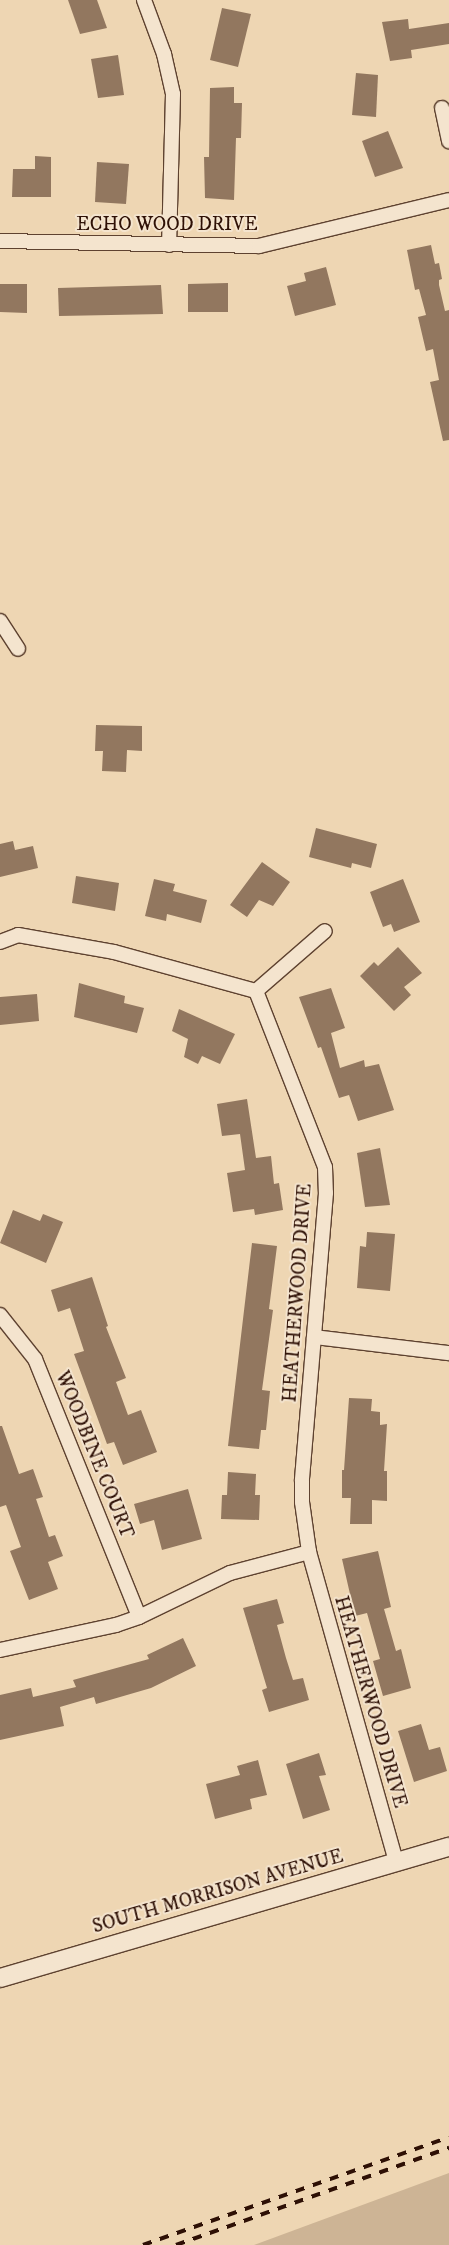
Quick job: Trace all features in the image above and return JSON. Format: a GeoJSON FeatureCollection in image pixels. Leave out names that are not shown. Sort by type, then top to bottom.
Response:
{"type":"FeatureCollection","features":[{"type":"Feature","properties":{"kind":"street"},"geometry":{"type":"LineString","coordinates":[[145,0],[164,54],[173,94],[169,244]]}},
{"type":"Feature","properties":{"kind":"street"},"geometry":{"type":"LineString","coordinates":[[442,108],[449,141]]}},
{"type":"Feature","properties":{"kind":"street","name":"ECHO WOOD DRIVE"},"geometry":{"type":"LineString","coordinates":[[0,241],[259,246],[449,200]]}},
{"type":"Feature","properties":{"kind":"street"},"geometry":{"type":"LineString","coordinates":[[0,621],[18,649]]}},
{"type":"Feature","properties":{"kind":"street"},"geometry":{"type":"LineString","coordinates":[[0,942],[18,934],[114,952],[256,992],[325,931]]}},
{"type":"Feature","properties":{"kind":"street","name":"HEATHERWOOD DRIVE"},"geometry":{"type":"LineString","coordinates":[[256,992],[326,1167],[302,1481],[302,1502],[309,1552],[396,1862]]}},
{"type":"Feature","properties":{"kind":"street","name":"WOODBINE COURT"},"geometry":{"type":"LineString","coordinates":[[0,1315],[35,1359],[139,1617]]}},
{"type":"Feature","properties":{"kind":"street"},"geometry":{"type":"LineString","coordinates":[[314,1337],[449,1353]]}},
{"type":"Feature","properties":{"kind":"street"},"geometry":{"type":"LineString","coordinates":[[0,1650],[116,1625],[139,1617],[230,1573],[309,1552]]}},
{"type":"Feature","properties":{"kind":"street","name":"SOUTH MORRISON AVENUE"},"geometry":{"type":"LineString","coordinates":[[0,1978],[449,1846]]}},
{"type":"Feature","properties":{"kind":"shaded area"},"geometry":{"type":"Polygon","coordinates":[[[449,2173],[449,2245],[254,2245],[449,2173]]]}},
{"type":"Feature","properties":{"kind":"building"},"geometry":{"type":"Polygon","coordinates":[[[68,0],[97,0],[107,28],[80,34],[68,0]]]}},
{"type":"Feature","properties":{"kind":"building"},"geometry":{"type":"Polygon","coordinates":[[[222,8],[251,14],[238,67],[210,60],[222,8]]]}},
{"type":"Feature","properties":{"kind":"building"},"geometry":{"type":"Polygon","coordinates":[[[408,19],[409,29],[449,23],[449,44],[411,50],[412,58],[390,61],[382,22],[408,19]]]}},
{"type":"Feature","properties":{"kind":"building"},"geometry":{"type":"Polygon","coordinates":[[[118,55],[124,95],[98,98],[91,59],[118,55]]]}},
{"type":"Feature","properties":{"kind":"building"},"geometry":{"type":"Polygon","coordinates":[[[356,73],[378,75],[376,117],[352,115],[356,73]]]}},
{"type":"Feature","properties":{"kind":"building"},"geometry":{"type":"Polygon","coordinates":[[[234,87],[234,103],[242,103],[241,138],[236,138],[234,200],[205,198],[204,157],[209,157],[210,88],[234,87]]]}},
{"type":"Feature","properties":{"kind":"building"},"geometry":{"type":"Polygon","coordinates":[[[388,131],[403,168],[375,177],[362,141],[388,131]]]}},
{"type":"Feature","properties":{"kind":"building"},"geometry":{"type":"Polygon","coordinates":[[[35,156],[51,157],[51,197],[12,197],[13,169],[35,169],[35,156]]]}},
{"type":"Feature","properties":{"kind":"building"},"geometry":{"type":"Polygon","coordinates":[[[97,162],[129,164],[126,204],[95,202],[97,162]]]}},
{"type":"Feature","properties":{"kind":"building"},"geometry":{"type":"Polygon","coordinates":[[[431,245],[435,264],[439,263],[442,279],[439,280],[439,285],[445,311],[449,310],[449,440],[443,441],[430,382],[439,380],[433,349],[426,351],[418,317],[426,315],[419,289],[415,290],[407,250],[431,245]]]}},
{"type":"Feature","properties":{"kind":"building"},"geometry":{"type":"Polygon","coordinates":[[[326,267],[336,305],[295,316],[287,286],[306,281],[304,273],[326,267]]]}},
{"type":"Feature","properties":{"kind":"building"},"geometry":{"type":"Polygon","coordinates":[[[228,283],[228,312],[188,312],[188,284],[228,283]]]}},
{"type":"Feature","properties":{"kind":"building"},"geometry":{"type":"Polygon","coordinates":[[[0,284],[27,284],[27,313],[0,312],[0,284]]]}},
{"type":"Feature","properties":{"kind":"building"},"geometry":{"type":"Polygon","coordinates":[[[161,285],[163,314],[59,316],[58,288],[161,285]]]}},
{"type":"Feature","properties":{"kind":"building"},"geometry":{"type":"Polygon","coordinates":[[[96,725],[142,726],[142,751],[127,750],[126,772],[102,771],[103,751],[95,751],[96,725]]]}},
{"type":"Feature","properties":{"kind":"building"},"geometry":{"type":"Polygon","coordinates":[[[316,828],[377,844],[371,868],[352,863],[351,868],[309,857],[316,828]]]}},
{"type":"Feature","properties":{"kind":"building"},"geometry":{"type":"Polygon","coordinates":[[[13,841],[15,850],[33,846],[38,868],[0,877],[0,844],[13,841]]]}},
{"type":"Feature","properties":{"kind":"building"},"geometry":{"type":"Polygon","coordinates":[[[262,862],[290,882],[273,906],[259,900],[247,917],[230,905],[262,862]]]}},
{"type":"Feature","properties":{"kind":"building"},"geometry":{"type":"Polygon","coordinates":[[[76,876],[119,883],[115,911],[72,903],[76,876]]]}},
{"type":"Feature","properties":{"kind":"building"},"geometry":{"type":"Polygon","coordinates":[[[154,879],[175,884],[173,891],[207,900],[201,923],[167,914],[166,921],[145,916],[154,879]]]}},
{"type":"Feature","properties":{"kind":"building"},"geometry":{"type":"Polygon","coordinates":[[[403,879],[420,922],[394,932],[391,924],[383,927],[370,892],[403,879]]]}},
{"type":"Feature","properties":{"kind":"building"},"geometry":{"type":"Polygon","coordinates":[[[398,947],[422,973],[404,987],[411,995],[394,1011],[360,976],[374,962],[378,966],[398,947]]]}},
{"type":"Feature","properties":{"kind":"building"},"geometry":{"type":"Polygon","coordinates":[[[79,983],[125,996],[124,1003],[144,1008],[137,1033],[74,1017],[79,983]]]}},
{"type":"Feature","properties":{"kind":"building"},"geometry":{"type":"Polygon","coordinates":[[[331,988],[345,1028],[331,1033],[340,1068],[364,1060],[365,1067],[379,1064],[394,1110],[358,1121],[349,1095],[339,1098],[321,1047],[318,1048],[299,997],[331,988]]]}},
{"type":"Feature","properties":{"kind":"building"},"geometry":{"type":"Polygon","coordinates":[[[37,994],[39,1021],[0,1025],[0,997],[37,994]]]}},
{"type":"Feature","properties":{"kind":"building"},"geometry":{"type":"Polygon","coordinates":[[[179,1009],[235,1034],[220,1064],[202,1056],[198,1064],[184,1057],[188,1039],[172,1031],[179,1009]]]}},
{"type":"Feature","properties":{"kind":"building"},"geometry":{"type":"Polygon","coordinates":[[[247,1099],[256,1158],[271,1156],[274,1184],[279,1183],[283,1210],[255,1215],[254,1209],[233,1212],[227,1173],[245,1170],[240,1134],[222,1136],[217,1104],[247,1099]]]}},
{"type":"Feature","properties":{"kind":"building"},"geometry":{"type":"Polygon","coordinates":[[[380,1148],[390,1205],[365,1207],[357,1153],[380,1148]]]}},
{"type":"Feature","properties":{"kind":"building"},"geometry":{"type":"Polygon","coordinates":[[[13,1210],[40,1221],[43,1214],[63,1222],[46,1263],[0,1243],[13,1210]]]}},
{"type":"Feature","properties":{"kind":"building"},"geometry":{"type":"Polygon","coordinates":[[[367,1232],[395,1234],[390,1291],[357,1288],[360,1246],[366,1247],[367,1232]]]}},
{"type":"Feature","properties":{"kind":"building"},"geometry":{"type":"Polygon","coordinates":[[[252,1243],[277,1246],[269,1309],[273,1310],[262,1390],[270,1391],[266,1430],[261,1430],[259,1449],[228,1446],[252,1243]]]}},
{"type":"Feature","properties":{"kind":"building"},"geometry":{"type":"Polygon","coordinates":[[[92,1277],[108,1326],[106,1327],[126,1378],[116,1382],[128,1415],[141,1410],[157,1452],[123,1465],[114,1442],[107,1444],[74,1354],[84,1351],[70,1308],[58,1312],[51,1290],[92,1277]]]}},
{"type":"Feature","properties":{"kind":"building"},"geometry":{"type":"Polygon","coordinates":[[[349,1398],[372,1399],[371,1411],[380,1412],[380,1425],[387,1424],[384,1471],[387,1471],[387,1501],[372,1500],[372,1524],[350,1524],[351,1498],[342,1498],[342,1470],[344,1470],[349,1398]]]}},
{"type":"Feature","properties":{"kind":"building"},"geometry":{"type":"Polygon","coordinates":[[[0,1426],[2,1426],[19,1474],[33,1469],[43,1497],[36,1499],[49,1537],[55,1535],[63,1556],[48,1562],[58,1589],[29,1600],[10,1551],[21,1547],[6,1505],[0,1507],[0,1426]]]}},
{"type":"Feature","properties":{"kind":"building"},"geometry":{"type":"Polygon","coordinates":[[[228,1472],[256,1474],[255,1495],[260,1495],[259,1520],[221,1519],[222,1495],[227,1495],[228,1472]]]}},
{"type":"Feature","properties":{"kind":"building"},"geometry":{"type":"Polygon","coordinates":[[[188,1489],[202,1539],[162,1550],[154,1520],[140,1524],[134,1504],[188,1489]]]}},
{"type":"Feature","properties":{"kind":"building"},"geometry":{"type":"Polygon","coordinates":[[[378,1551],[391,1607],[384,1609],[396,1651],[401,1649],[411,1688],[383,1696],[373,1661],[380,1659],[367,1613],[355,1616],[342,1559],[378,1551]]]}},
{"type":"Feature","properties":{"kind":"building"},"geometry":{"type":"Polygon","coordinates":[[[277,1599],[284,1623],[277,1625],[286,1658],[293,1680],[303,1678],[309,1700],[269,1712],[262,1690],[267,1688],[243,1608],[277,1599]]]}},
{"type":"Feature","properties":{"kind":"building"},"geometry":{"type":"Polygon","coordinates":[[[183,1638],[196,1666],[151,1688],[96,1704],[94,1697],[60,1707],[64,1726],[0,1740],[0,1695],[31,1688],[33,1697],[76,1687],[73,1680],[149,1659],[147,1655],[183,1638]]]}},
{"type":"Feature","properties":{"kind":"building"},"geometry":{"type":"Polygon","coordinates":[[[421,1724],[429,1750],[440,1747],[447,1771],[414,1782],[398,1731],[421,1724]]]}},
{"type":"Feature","properties":{"kind":"building"},"geometry":{"type":"Polygon","coordinates":[[[319,1753],[326,1775],[319,1776],[330,1810],[303,1819],[286,1764],[319,1753]]]}},
{"type":"Feature","properties":{"kind":"building"},"geometry":{"type":"Polygon","coordinates":[[[258,1760],[267,1795],[250,1799],[252,1809],[215,1819],[206,1784],[240,1775],[237,1766],[258,1760]]]}},
{"type":"Feature","properties":{"kind":"railway"},"geometry":{"type":"LineString","coordinates":[[143,2245],[449,2137]]}},
{"type":"Feature","properties":{"kind":"railway"},"geometry":{"type":"LineString","coordinates":[[176,2245],[449,2148]]}}]}
